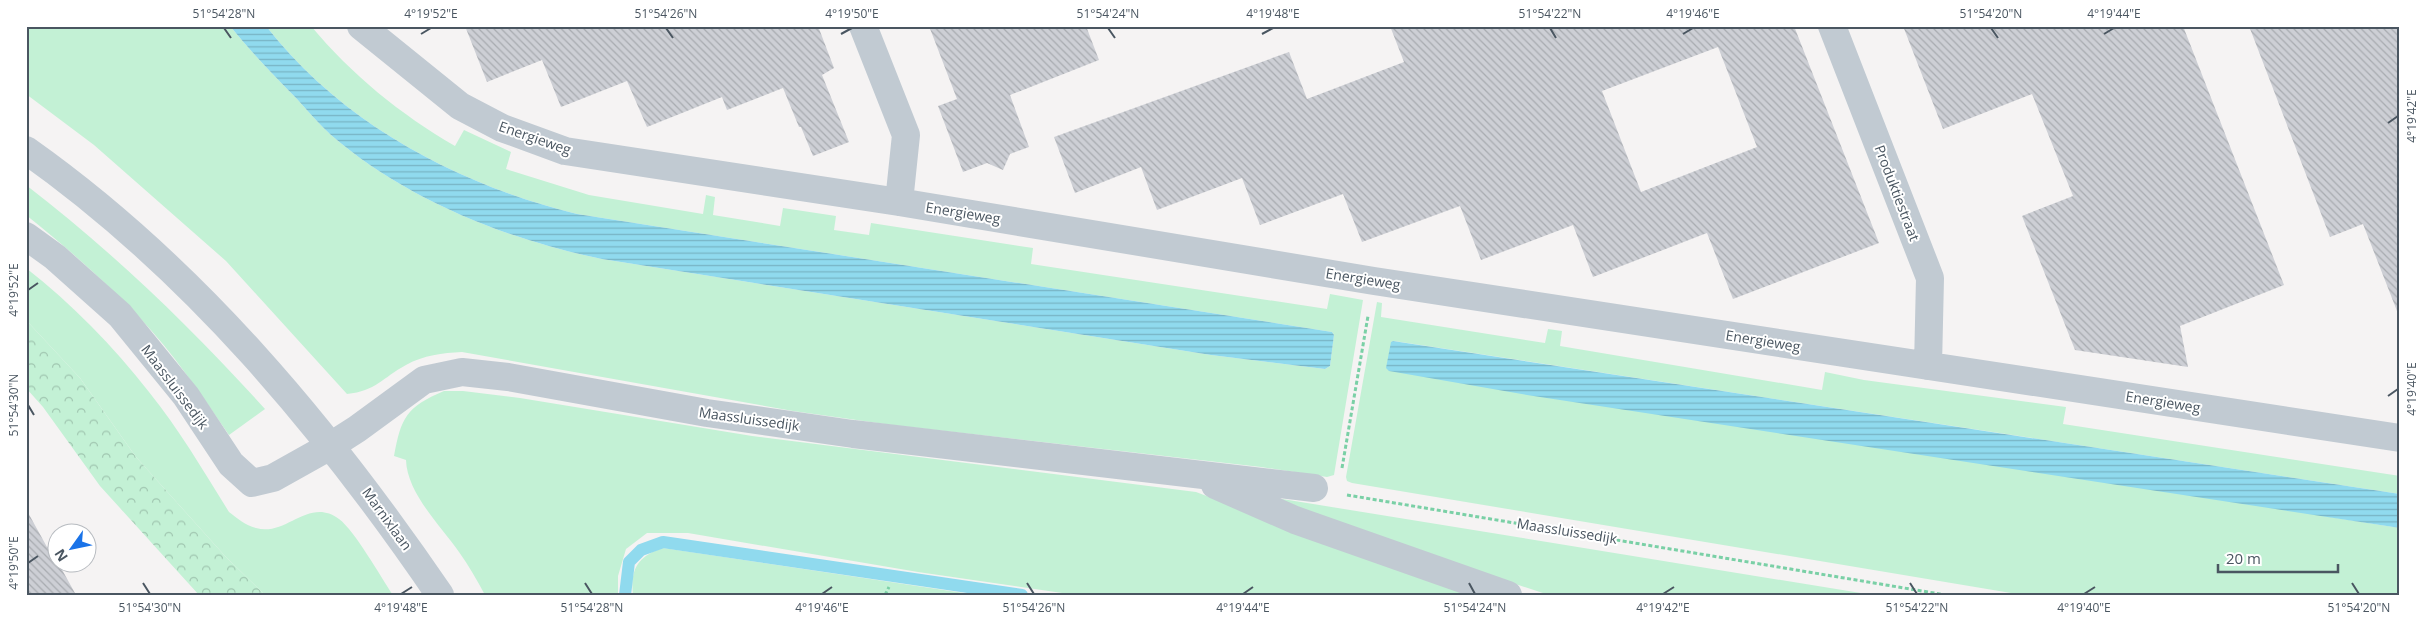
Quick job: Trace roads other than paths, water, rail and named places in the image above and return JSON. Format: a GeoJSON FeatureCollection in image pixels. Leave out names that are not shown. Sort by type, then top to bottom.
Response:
{"type":"FeatureCollection","features":[{"type":"Feature","properties":{"kind":"street","name":"Energieweg"},"geometry":{"type":"LineString","coordinates":[[361,26],[460,106],[502,128],[565,151],[899,202],[1374,281],[2400,438]]}},
{"type":"Feature","properties":{"kind":"street"},"geometry":{"type":"LineString","coordinates":[[863,26],[906,136],[899,202]]}},
{"type":"Feature","properties":{"kind":"street","name":"Produktiestraat"},"geometry":{"type":"LineString","coordinates":[[1832,26],[1930,278],[1928,366]]}},
{"type":"Feature","properties":{"kind":"street"},"geometry":{"type":"LineString","coordinates":[[26,150],[110,216],[179,280],[249,351],[332,445]]}},
{"type":"Feature","properties":{"kind":"street","name":"Maassluissedijk"},"geometry":{"type":"LineString","coordinates":[[26,236],[55,257],[120,315],[186,396],[231,464],[252,483],[273,478],[332,445],[358,429],[424,380],[462,372],[508,376],[707,413],[853,434],[1314,488]]}},
{"type":"Feature","properties":{"kind":"street","name":"Marnixlaan"},"geometry":{"type":"LineString","coordinates":[[332,445],[399,535],[440,595]]}},
{"type":"Feature","properties":{"kind":"street","name":"Maassluissedijk"},"geometry":{"type":"LineString","coordinates":[[1188,474],[1296,520],[1508,595]]}},
{"type":"Feature","properties":{"kind":"water"},"geometry":{"type":"Polygon","coordinates":[[[230,26],[266,26],[296,61],[330,93],[367,121],[406,146],[447,168],[533,202],[577,214],[1332,332],[1334,335],[1330,366],[1325,369],[1211,355],[602,259],[530,241],[459,214],[424,197],[391,179],[360,158],[322,126],[230,26]]]}},
{"type":"Feature","properties":{"kind":"water"},"geometry":{"type":"Polygon","coordinates":[[[1391,342],[2400,494],[2400,528],[1527,395],[1389,371],[1386,368],[1391,342]]]}},
{"type":"Feature","properties":{"kind":"waterway"},"geometry":{"type":"LineString","coordinates":[[625,595],[629,562],[641,550],[663,542],[1022,595]]}}]}
